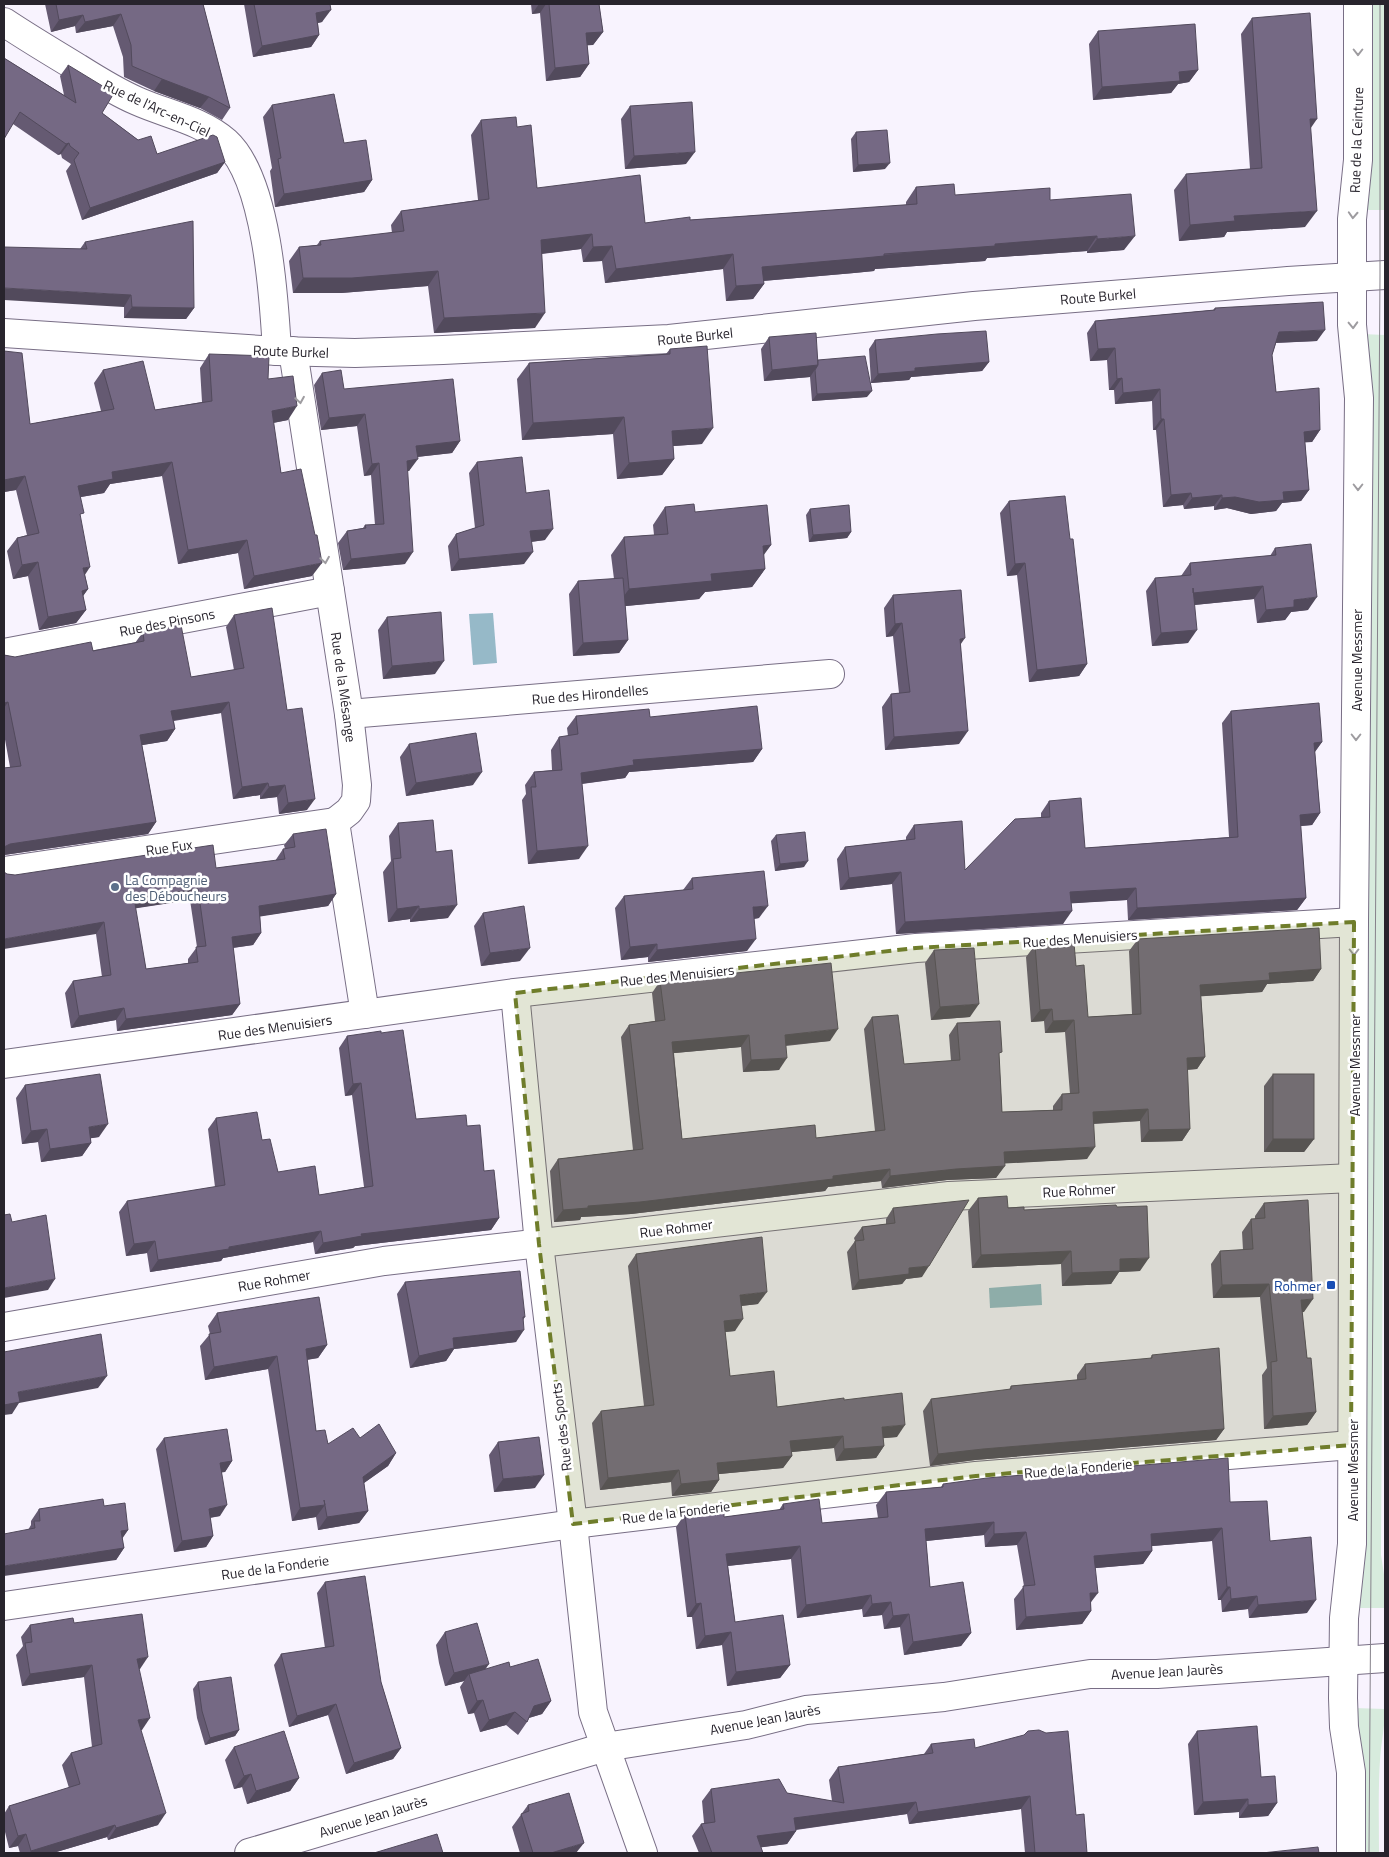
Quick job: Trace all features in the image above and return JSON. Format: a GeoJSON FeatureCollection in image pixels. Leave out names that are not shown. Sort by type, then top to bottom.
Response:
{"type":"FeatureCollection","features":[{"type":"Feature","properties":{"kind":"street","name":"Rue de la Ceinture"},"geometry":{"type":"LineString","coordinates":[[1352,276],[1352,218],[1358,160],[1358,4]]}},
{"type":"Feature","properties":{"kind":"street","name":"Rue de l'Arc-en-Ciel"},"geometry":{"type":"LineString","coordinates":[[4,22],[113,89],[137,101],[190,121],[214,133],[227,143],[246,172],[261,216],[285,351]]}},
{"type":"Feature","properties":{"kind":"street","name":"Route Burkel"},"geometry":{"type":"LineString","coordinates":[[4,333],[285,351],[396,352],[620,343],[974,306],[1382,275]]}},
{"type":"Feature","properties":{"kind":"street","name":"Avenue Messmer"},"geometry":{"type":"LineString","coordinates":[[1351,1853],[1351,1772],[1344,1727],[1344,1618],[1352,1544],[1354,922],[1359,398],[1352,325],[1352,276]]}},
{"type":"Feature","properties":{"kind":"street","name":"Rue de la Mésange"},"geometry":{"type":"LineString","coordinates":[[285,351],[330,591],[349,714],[357,785],[356,801],[349,812],[335,822]]}},
{"type":"Feature","properties":{"kind":"street","name":"Rue des Pinsons"},"geometry":{"type":"LineString","coordinates":[[4,653],[330,591]]}},
{"type":"Feature","properties":{"kind":"street","name":"Rue des Hirondelles"},"geometry":{"type":"LineString","coordinates":[[349,714],[830,674]]}},
{"type":"Feature","properties":{"kind":"street","name":"Rue Fux"},"geometry":{"type":"LineString","coordinates":[[4,871],[335,822]]}},
{"type":"Feature","properties":{"kind":"street"},"geometry":{"type":"LineString","coordinates":[[335,822],[365,1014]]}},
{"type":"Feature","properties":{"kind":"street","name":"Rue des Menuisiers"},"geometry":{"type":"LineString","coordinates":[[4,1064],[515,993],[916,948],[1354,922]]}},
{"type":"Feature","properties":{"kind":"street","name":"Rue des Sports"},"geometry":{"type":"LineString","coordinates":[[515,993],[538,1244],[573,1524],[593,1712],[643,1853]]}},
{"type":"Feature","properties":{"kind":"street","name":"Rue Rohmer"},"geometry":{"type":"LineString","coordinates":[[4,1327],[384,1261],[949,1196],[1353,1178]]}},
{"type":"Feature","properties":{"kind":"street","name":"Rue de la Fonderie"},"geometry":{"type":"LineString","coordinates":[[4,1606],[573,1524],[976,1476],[1351,1445]]}},
{"type":"Feature","properties":{"kind":"street","name":"Avenue Jean Jaurès"},"geometry":{"type":"LineString","coordinates":[[249,1853],[605,1747],[746,1725],[806,1710],[944,1696],[1090,1674],[1157,1674],[1385,1658]]}},
{"type":"Feature","properties":{"kind":"highlighted area"},"geometry":{"type":"Polygon","coordinates":[[[1354,922],[1351,1445],[976,1476],[573,1524],[539,1244],[515,993],[916,948],[1354,922]]]}},
{"type":"Feature","properties":{"kind":"green space"},"geometry":{"type":"Polygon","coordinates":[[[1368,4],[1385,4],[1385,210],[1362,210],[1368,4]]]}},
{"type":"Feature","properties":{"kind":"green space"},"geometry":{"type":"Polygon","coordinates":[[[1362,334],[1385,335],[1385,873],[1381,1555],[1385,1581],[1385,1608],[1353,1608],[1362,334]]]}},
{"type":"Feature","properties":{"kind":"green space"},"geometry":{"type":"Polygon","coordinates":[[[1354,1708],[1385,1709],[1379,1772],[1379,1853],[1360,1853],[1354,1708]]]}},
{"type":"Feature","properties":{"kind":"water"},"geometry":{"type":"Polygon","coordinates":[[[493,613],[497,663],[473,665],[469,614],[493,613]]]}},
{"type":"Feature","properties":{"kind":"water"},"geometry":{"type":"Polygon","coordinates":[[[1041,1284],[1042,1305],[990,1308],[989,1288],[1041,1284]]]}},
{"type":"Feature","properties":{"kind":"building"},"geometry":{"type":"Polygon","coordinates":[[[56,4],[203,4],[230,108],[209,97],[132,66],[131,45],[121,14],[85,22],[83,15],[59,20],[56,4]]]}},
{"type":"Feature","properties":{"kind":"building"},"geometry":{"type":"Polygon","coordinates":[[[254,4],[330,4],[331,10],[316,13],[319,35],[262,46],[254,4]]]}},
{"type":"Feature","properties":{"kind":"building"},"geometry":{"type":"Polygon","coordinates":[[[549,4],[599,4],[603,32],[586,33],[589,64],[555,68],[549,4]]]}},
{"type":"Feature","properties":{"kind":"building"},"geometry":{"type":"Polygon","coordinates":[[[1310,13],[1317,119],[1310,119],[1317,211],[1234,216],[1235,221],[1190,225],[1186,174],[1262,168],[1252,18],[1310,13]]]}},
{"type":"Feature","properties":{"kind":"building"},"geometry":{"type":"Polygon","coordinates":[[[1195,24],[1198,70],[1179,72],[1180,81],[1102,87],[1098,31],[1195,24]]]}},
{"type":"Feature","properties":{"kind":"building"},"geometry":{"type":"Polygon","coordinates":[[[4,58],[76,103],[68,65],[114,93],[102,113],[138,140],[151,136],[157,154],[213,135],[217,137],[225,162],[90,208],[74,160],[79,153],[69,143],[66,144],[20,112],[4,139],[4,58]]]}},
{"type":"Feature","properties":{"kind":"building"},"geometry":{"type":"Polygon","coordinates":[[[334,94],[344,143],[366,140],[372,180],[284,194],[278,159],[281,158],[272,105],[334,94]]]}},
{"type":"Feature","properties":{"kind":"building"},"geometry":{"type":"Polygon","coordinates":[[[692,102],[695,152],[634,156],[630,106],[692,102]]]}},
{"type":"Feature","properties":{"kind":"building"},"geometry":{"type":"Polygon","coordinates":[[[516,117],[517,127],[531,125],[537,188],[640,175],[645,223],[690,217],[690,220],[917,204],[916,187],[954,184],[955,195],[1050,188],[1050,200],[1131,194],[1135,236],[1097,239],[1097,236],[995,244],[995,246],[884,254],[884,256],[762,267],[764,284],[736,286],[733,254],[616,269],[612,246],[593,247],[592,234],[541,240],[545,313],[444,318],[438,271],[352,278],[303,278],[299,247],[321,245],[320,241],[404,231],[401,211],[489,199],[481,120],[516,117]]]}},
{"type":"Feature","properties":{"kind":"building"},"geometry":{"type":"Polygon","coordinates":[[[887,130],[890,163],[858,165],[856,132],[887,130]]]}},
{"type":"Feature","properties":{"kind":"building"},"geometry":{"type":"Polygon","coordinates":[[[193,221],[194,308],[132,307],[131,295],[4,288],[4,247],[87,249],[85,242],[193,221]]]}},
{"type":"Feature","properties":{"kind":"building"},"geometry":{"type":"Polygon","coordinates":[[[1323,302],[1325,330],[1279,332],[1272,355],[1276,392],[1319,388],[1320,430],[1304,432],[1309,490],[1283,492],[1284,500],[1259,502],[1235,497],[1222,498],[1222,495],[1192,498],[1191,493],[1171,495],[1164,419],[1161,419],[1160,389],[1123,393],[1122,378],[1117,379],[1115,348],[1098,349],[1095,321],[1215,310],[1215,308],[1323,302]]]}},
{"type":"Feature","properties":{"kind":"building"},"geometry":{"type":"Polygon","coordinates":[[[986,331],[989,362],[915,368],[915,371],[878,374],[875,340],[986,331]]]}},
{"type":"Feature","properties":{"kind":"building"},"geometry":{"type":"Polygon","coordinates":[[[816,333],[818,365],[772,370],[769,337],[816,333]]]}},
{"type":"Feature","properties":{"kind":"building"},"geometry":{"type":"Polygon","coordinates":[[[707,346],[713,428],[672,431],[674,459],[629,463],[624,417],[533,423],[529,363],[670,354],[670,349],[707,346]]]}},
{"type":"Feature","properties":{"kind":"building"},"geometry":{"type":"Polygon","coordinates":[[[4,351],[22,353],[30,424],[114,409],[103,370],[143,361],[155,410],[212,401],[209,354],[269,356],[268,379],[293,376],[297,406],[272,411],[281,473],[301,469],[322,563],[254,576],[247,540],[188,550],[172,462],[112,472],[113,479],[78,486],[84,513],[80,514],[90,567],[83,568],[88,589],[82,591],[86,610],[48,617],[38,562],[22,565],[17,538],[39,533],[25,476],[4,480],[4,351]]]}},
{"type":"Feature","properties":{"kind":"building"},"geometry":{"type":"Polygon","coordinates":[[[865,356],[872,391],[817,394],[815,370],[818,360],[865,356]]]}},
{"type":"Feature","properties":{"kind":"building"},"geometry":{"type":"Polygon","coordinates":[[[341,370],[344,389],[453,379],[460,441],[416,446],[418,459],[407,461],[413,552],[351,559],[347,531],[366,528],[365,525],[384,524],[379,463],[372,464],[365,414],[329,418],[322,373],[341,370]]]}},
{"type":"Feature","properties":{"kind":"building"},"geometry":{"type":"Polygon","coordinates":[[[522,457],[526,493],[549,490],[553,529],[530,531],[533,552],[459,559],[456,534],[484,525],[477,462],[522,457]]]}},
{"type":"Feature","properties":{"kind":"building"},"geometry":{"type":"Polygon","coordinates":[[[1065,496],[1070,539],[1073,539],[1087,664],[1037,670],[1025,563],[1015,564],[1009,501],[1065,496]]]}},
{"type":"Feature","properties":{"kind":"building"},"geometry":{"type":"Polygon","coordinates":[[[694,504],[695,512],[767,505],[771,545],[763,546],[765,569],[711,574],[712,581],[629,589],[624,537],[668,534],[665,507],[694,504]]]}},
{"type":"Feature","properties":{"kind":"building"},"geometry":{"type":"Polygon","coordinates":[[[849,505],[851,532],[813,535],[810,509],[849,505]]]}},
{"type":"Feature","properties":{"kind":"building"},"geometry":{"type":"Polygon","coordinates":[[[1311,544],[1317,597],[1294,600],[1294,607],[1266,610],[1263,586],[1193,593],[1197,630],[1161,633],[1155,578],[1191,575],[1190,563],[1276,555],[1275,548],[1311,544]]]}},
{"type":"Feature","properties":{"kind":"building"},"geometry":{"type":"Polygon","coordinates":[[[623,578],[628,640],[583,643],[578,581],[623,578]]]}},
{"type":"Feature","properties":{"kind":"building"},"geometry":{"type":"Polygon","coordinates":[[[961,590],[965,638],[960,639],[968,731],[894,737],[891,694],[910,692],[902,623],[895,624],[893,595],[961,590]]]}},
{"type":"Feature","properties":{"kind":"building"},"geometry":{"type":"Polygon","coordinates":[[[272,608],[287,710],[302,708],[315,799],[288,803],[285,785],[269,787],[268,783],[242,787],[229,702],[171,711],[175,729],[140,735],[156,822],[10,844],[4,847],[4,768],[21,766],[8,702],[4,703],[4,655],[15,657],[91,642],[93,651],[144,641],[143,632],[181,625],[191,677],[244,668],[234,615],[272,608]]]}},
{"type":"Feature","properties":{"kind":"building"},"geometry":{"type":"Polygon","coordinates":[[[441,612],[444,661],[392,666],[387,617],[441,612]]]}},
{"type":"Feature","properties":{"kind":"building"},"geometry":{"type":"Polygon","coordinates":[[[1319,703],[1322,742],[1314,743],[1320,813],[1300,815],[1306,898],[1137,908],[1136,888],[1070,892],[1072,911],[905,922],[901,872],[849,878],[845,847],[915,839],[914,825],[962,821],[965,870],[1015,819],[1050,817],[1049,801],[1081,798],[1085,848],[1238,837],[1231,711],[1319,703]]]}},
{"type":"Feature","properties":{"kind":"building"},"geometry":{"type":"Polygon","coordinates":[[[757,706],[762,749],[633,760],[634,765],[581,773],[588,846],[537,851],[531,787],[536,787],[534,772],[562,770],[559,737],[578,734],[576,716],[649,709],[650,717],[757,706]]]}},
{"type":"Feature","properties":{"kind":"building"},"geometry":{"type":"Polygon","coordinates":[[[476,733],[482,772],[416,783],[409,744],[476,733]]]}},
{"type":"Feature","properties":{"kind":"building"},"geometry":{"type":"Polygon","coordinates":[[[433,820],[436,852],[452,850],[457,905],[419,909],[419,906],[397,909],[393,859],[401,858],[398,823],[433,820]]]}},
{"type":"Feature","properties":{"kind":"building"},"geometry":{"type":"Polygon","coordinates":[[[326,829],[336,894],[259,906],[261,933],[232,937],[240,1004],[126,1019],[124,1008],[79,1016],[73,981],[111,975],[104,922],[4,939],[4,872],[15,875],[213,845],[216,868],[285,859],[283,849],[295,847],[293,834],[326,829]],[[198,889],[134,898],[146,969],[198,962],[196,947],[206,946],[198,889]]]}},
{"type":"Feature","properties":{"kind":"building"},"geometry":{"type":"Polygon","coordinates":[[[805,832],[808,861],[780,864],[776,835],[805,832]]]}},
{"type":"Feature","properties":{"kind":"building"},"geometry":{"type":"Polygon","coordinates":[[[764,871],[768,906],[753,907],[756,939],[657,950],[657,944],[630,947],[624,896],[693,889],[692,878],[764,871]]]}},
{"type":"Feature","properties":{"kind":"building"},"geometry":{"type":"Polygon","coordinates":[[[524,906],[530,948],[490,953],[483,913],[524,906]]]}},
{"type":"Feature","properties":{"kind":"building"},"geometry":{"type":"Polygon","coordinates":[[[1319,928],[1321,969],[1269,973],[1270,980],[1200,985],[1205,1057],[1187,1058],[1190,1129],[1149,1130],[1148,1109],[1093,1112],[1095,1147],[1004,1152],[1005,1166],[890,1176],[890,1169],[833,1176],[833,1179],[563,1210],[558,1159],[643,1149],[629,1025],[665,1020],[660,981],[831,963],[838,1029],[785,1035],[787,1058],[751,1060],[749,1035],[672,1042],[682,1139],[815,1125],[816,1138],[885,1130],[872,1017],[898,1015],[904,1064],[960,1060],[957,1023],[1000,1021],[1002,1052],[999,1053],[1002,1112],[1062,1110],[1062,1094],[1079,1093],[1074,1020],[1053,1021],[1052,1009],[1040,1010],[1035,945],[1074,943],[1076,966],[1084,965],[1088,1017],[1141,1014],[1138,939],[1319,928]]]}},
{"type":"Feature","properties":{"kind":"building"},"geometry":{"type":"Polygon","coordinates":[[[974,948],[979,1004],[940,1007],[934,950],[974,948]]]}},
{"type":"Feature","properties":{"kind":"building"},"geometry":{"type":"Polygon","coordinates":[[[403,1030],[416,1119],[466,1115],[467,1126],[480,1125],[484,1171],[494,1170],[499,1218],[361,1234],[362,1236],[323,1243],[321,1231],[229,1247],[229,1249],[158,1260],[155,1241],[134,1244],[127,1201],[225,1185],[216,1118],[257,1112],[262,1140],[270,1139],[278,1172],[315,1166],[319,1195],[373,1186],[361,1083],[353,1084],[347,1036],[403,1030]]]}},
{"type":"Feature","properties":{"kind":"building"},"geometry":{"type":"Polygon","coordinates":[[[100,1074],[108,1124],[89,1127],[91,1143],[50,1149],[47,1129],[31,1131],[25,1085],[100,1074]]]}},
{"type":"Feature","properties":{"kind":"building"},"geometry":{"type":"Polygon","coordinates":[[[1273,1074],[1314,1074],[1314,1139],[1273,1139],[1273,1074]]]}},
{"type":"Feature","properties":{"kind":"building"},"geometry":{"type":"Polygon","coordinates":[[[1007,1196],[1008,1208],[1024,1207],[1024,1210],[1116,1205],[1117,1207],[1147,1206],[1149,1258],[1120,1259],[1120,1271],[1072,1273],[1071,1251],[981,1255],[978,1198],[1007,1196]]]}},
{"type":"Feature","properties":{"kind":"building"},"geometry":{"type":"Polygon","coordinates":[[[969,1200],[929,1266],[909,1268],[909,1274],[859,1280],[855,1241],[864,1240],[862,1227],[895,1223],[893,1208],[969,1200]]]}},
{"type":"Feature","properties":{"kind":"building"},"geometry":{"type":"Polygon","coordinates":[[[1308,1200],[1313,1299],[1301,1300],[1307,1358],[1311,1358],[1316,1412],[1273,1416],[1271,1362],[1277,1361],[1269,1284],[1222,1285],[1220,1251],[1253,1249],[1251,1219],[1265,1218],[1264,1203],[1308,1200]]]}},
{"type":"Feature","properties":{"kind":"building"},"geometry":{"type":"Polygon","coordinates":[[[10,1214],[12,1222],[46,1215],[55,1279],[4,1288],[4,1215],[10,1214]]]}},
{"type":"Feature","properties":{"kind":"building"},"geometry":{"type":"Polygon","coordinates":[[[762,1237],[767,1292],[740,1295],[743,1319],[724,1321],[730,1376],[774,1371],[777,1407],[902,1393],[905,1425],[882,1427],[884,1446],[844,1449],[843,1436],[790,1441],[792,1456],[717,1463],[719,1480],[681,1484],[679,1470],[608,1478],[601,1411],[654,1405],[636,1254],[762,1237]]]}},
{"type":"Feature","properties":{"kind":"building"},"geometry":{"type":"Polygon","coordinates":[[[520,1271],[525,1317],[523,1317],[524,1330],[453,1338],[454,1348],[419,1356],[405,1282],[520,1271]]]}},
{"type":"Feature","properties":{"kind":"building"},"geometry":{"type":"Polygon","coordinates":[[[319,1297],[327,1345],[306,1349],[316,1431],[325,1430],[328,1444],[353,1428],[360,1438],[379,1424],[396,1453],[363,1477],[368,1511],[327,1517],[325,1505],[300,1508],[277,1356],[214,1367],[209,1334],[221,1332],[217,1313],[319,1297]]]}},
{"type":"Feature","properties":{"kind":"building"},"geometry":{"type":"Polygon","coordinates":[[[101,1334],[107,1376],[18,1392],[20,1402],[4,1405],[4,1352],[101,1334]]]}},
{"type":"Feature","properties":{"kind":"building"},"geometry":{"type":"Polygon","coordinates":[[[1219,1348],[1224,1429],[938,1454],[931,1399],[1011,1389],[1011,1386],[1086,1379],[1085,1364],[1152,1358],[1152,1355],[1219,1348]]]}},
{"type":"Feature","properties":{"kind":"building"},"geometry":{"type":"Polygon","coordinates":[[[227,1429],[232,1461],[220,1463],[227,1505],[209,1509],[213,1536],[182,1541],[164,1438],[227,1429]]]}},
{"type":"Feature","properties":{"kind":"building"},"geometry":{"type":"Polygon","coordinates":[[[539,1437],[544,1475],[503,1479],[498,1442],[539,1437]]]}},
{"type":"Feature","properties":{"kind":"building"},"geometry":{"type":"Polygon","coordinates":[[[1228,1458],[1230,1502],[1267,1501],[1270,1541],[1311,1537],[1316,1600],[1258,1605],[1257,1596],[1231,1599],[1230,1587],[1227,1587],[1222,1528],[1151,1534],[1152,1551],[1094,1556],[1098,1593],[1090,1593],[1091,1611],[1026,1617],[1023,1586],[1035,1585],[1026,1532],[994,1534],[994,1522],[925,1529],[930,1587],[963,1582],[971,1633],[913,1642],[909,1614],[893,1616],[891,1602],[872,1604],[871,1595],[806,1605],[800,1546],[726,1554],[735,1622],[783,1615],[790,1665],[736,1672],[731,1632],[705,1636],[701,1603],[696,1604],[685,1514],[724,1510],[724,1517],[784,1509],[783,1504],[819,1499],[822,1523],[888,1517],[886,1492],[943,1487],[943,1484],[987,1478],[1228,1458]]]}},
{"type":"Feature","properties":{"kind":"building"},"geometry":{"type":"Polygon","coordinates":[[[103,1499],[104,1506],[125,1503],[128,1530],[121,1531],[124,1548],[4,1566],[4,1534],[35,1528],[34,1521],[40,1521],[39,1509],[103,1499]]]}},
{"type":"Feature","properties":{"kind":"building"},"geometry":{"type":"Polygon","coordinates":[[[365,1576],[381,1682],[401,1748],[354,1763],[336,1704],[297,1716],[281,1654],[334,1646],[325,1582],[365,1576]]]}},
{"type":"Feature","properties":{"kind":"building"},"geometry":{"type":"Polygon","coordinates":[[[142,1614],[148,1657],[137,1659],[150,1718],[138,1720],[166,1813],[116,1828],[115,1825],[31,1851],[26,1834],[18,1836],[9,1806],[80,1784],[71,1753],[102,1744],[92,1665],[30,1674],[25,1643],[32,1642],[30,1625],[73,1618],[74,1623],[142,1614]]]}},
{"type":"Feature","properties":{"kind":"building"},"geometry":{"type":"Polygon","coordinates":[[[477,1623],[489,1664],[454,1673],[445,1632],[477,1623]]]}},
{"type":"Feature","properties":{"kind":"building"},"geometry":{"type":"Polygon","coordinates":[[[538,1659],[551,1701],[534,1706],[527,1722],[515,1712],[489,1720],[483,1700],[477,1701],[469,1674],[509,1662],[510,1667],[538,1659]]]}},
{"type":"Feature","properties":{"kind":"building"},"geometry":{"type":"Polygon","coordinates":[[[231,1677],[239,1730],[210,1738],[202,1711],[198,1682],[231,1677]]]}},
{"type":"Feature","properties":{"kind":"building"},"geometry":{"type":"Polygon","coordinates":[[[1257,1726],[1261,1777],[1275,1776],[1277,1803],[1248,1805],[1248,1799],[1203,1802],[1197,1731],[1257,1726]]]}},
{"type":"Feature","properties":{"kind":"building"},"geometry":{"type":"Polygon","coordinates":[[[1039,1730],[1046,1733],[1068,1731],[1076,1815],[1084,1814],[1087,1853],[1035,1853],[1030,1796],[918,1812],[916,1802],[794,1818],[796,1831],[757,1836],[763,1853],[712,1853],[701,1824],[715,1822],[711,1789],[779,1779],[787,1793],[844,1803],[838,1767],[933,1753],[931,1744],[974,1739],[975,1748],[1024,1735],[1028,1731],[1039,1730]]]}},
{"type":"Feature","properties":{"kind":"building"},"geometry":{"type":"Polygon","coordinates":[[[284,1731],[299,1778],[256,1791],[251,1774],[244,1776],[234,1747],[284,1731]]]}},
{"type":"Feature","properties":{"kind":"building"},"geometry":{"type":"Polygon","coordinates":[[[569,1793],[584,1843],[551,1853],[533,1853],[521,1814],[529,1811],[528,1805],[569,1793]]]}},
{"type":"Feature","properties":{"kind":"building"},"geometry":{"type":"Polygon","coordinates":[[[437,1834],[443,1853],[374,1853],[437,1834]]]}},
{"type":"Feature","properties":{"kind":"building"},"geometry":{"type":"Polygon","coordinates":[[[1318,1847],[1319,1853],[1262,1853],[1318,1847]]]}},
{"type":"Feature","properties":{"kind":"tram line"},"geometry":{"type":"LineString","coordinates":[[1369,1853],[1380,275],[1380,4]]}},
{"type":"Feature","properties":{"kind":"place","name":"La Compagnie des Déboucheurs"},"geometry":{"type":"Point","coordinates":[115,887]}},
{"type":"Feature","properties":{"kind":"place","name":"Rohmer"},"geometry":{"type":"Point","coordinates":[1331,1285]}}]}
